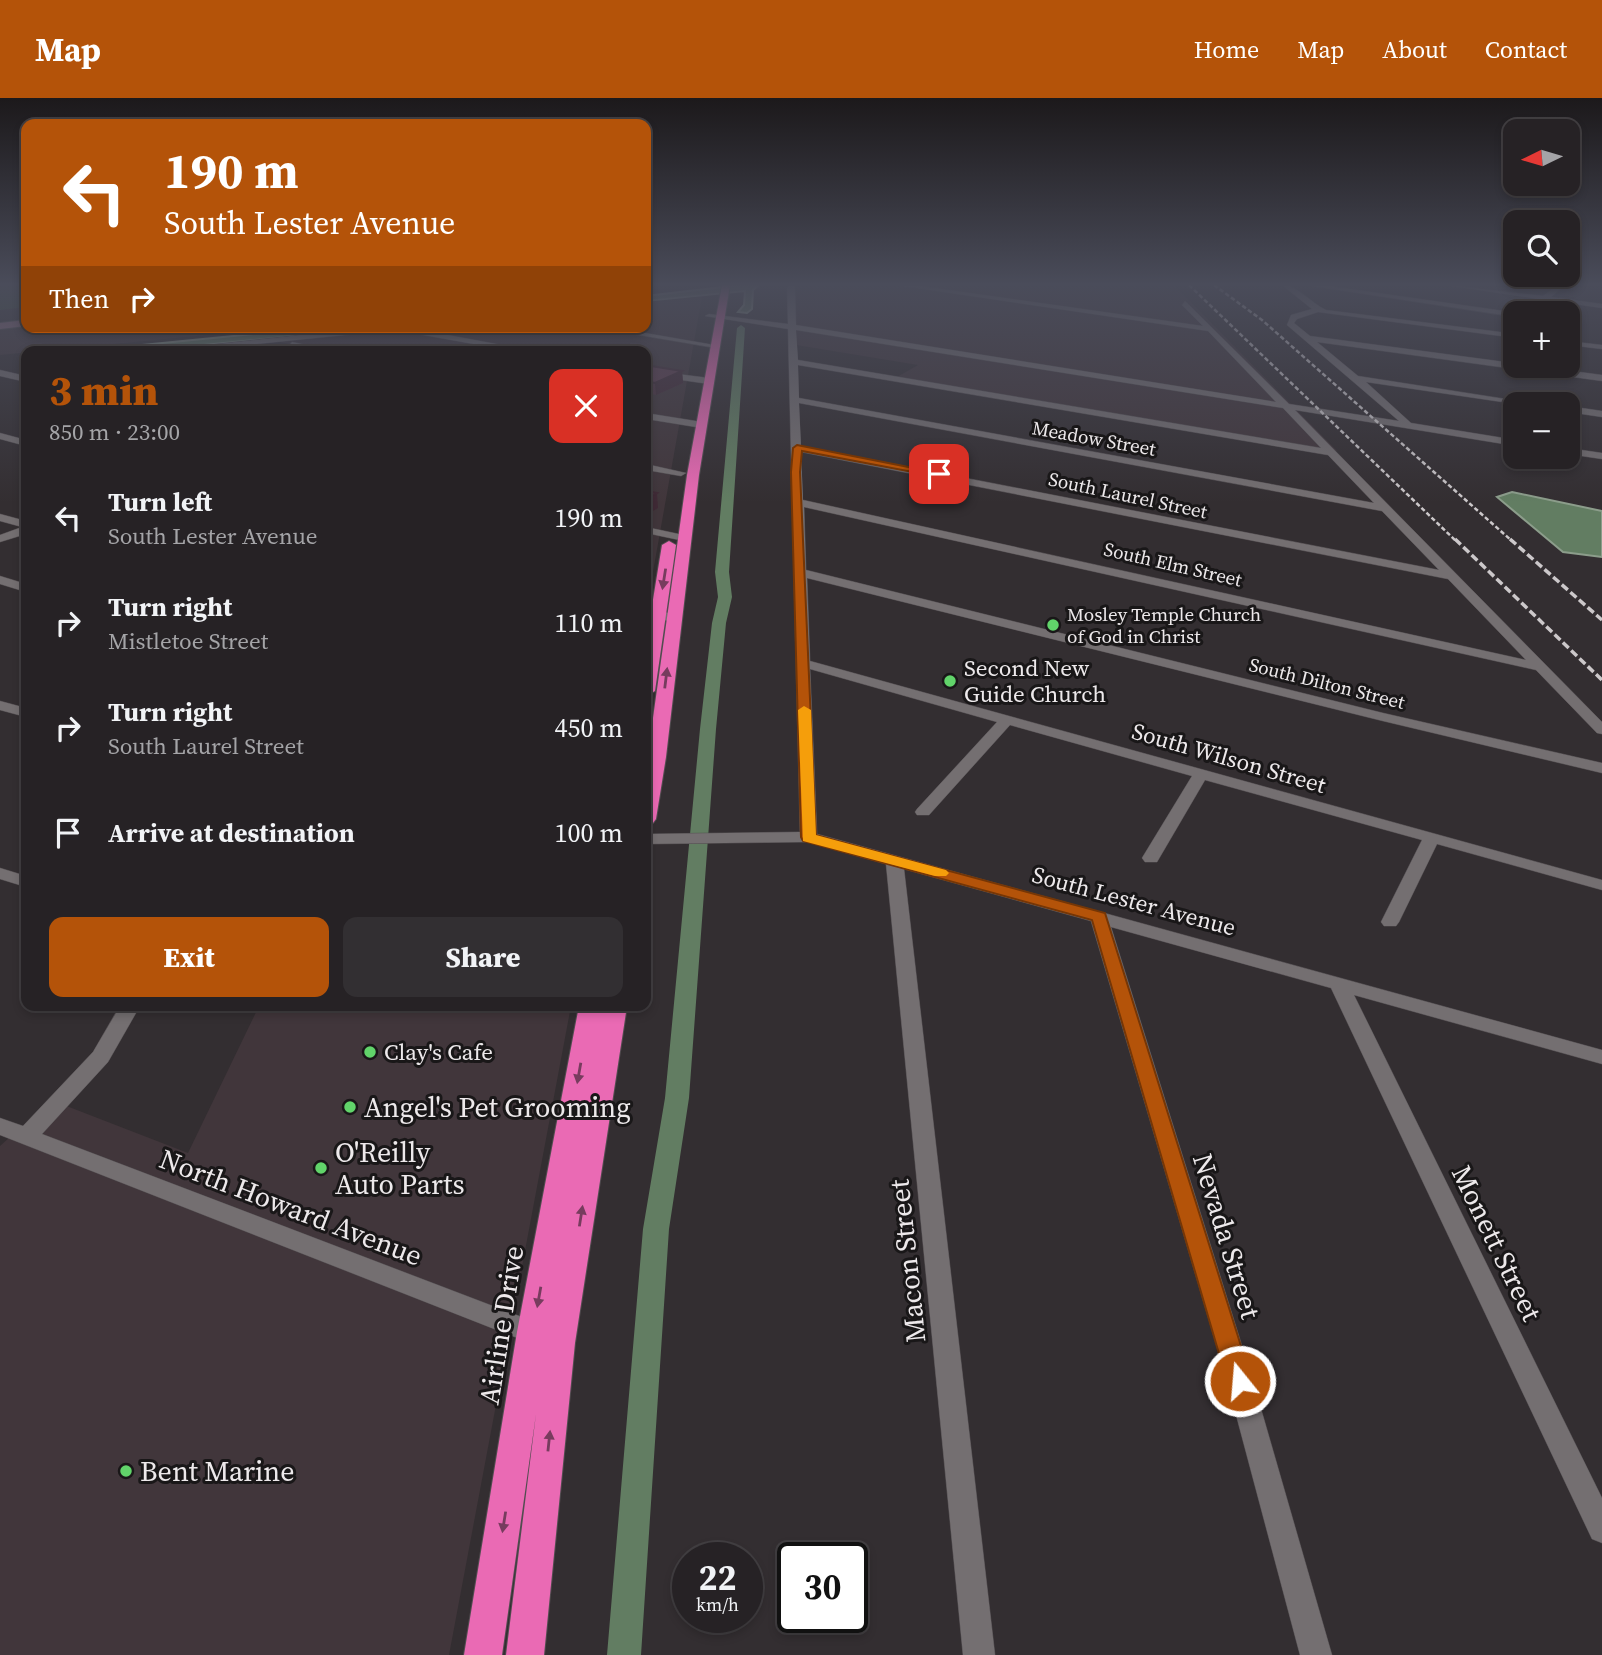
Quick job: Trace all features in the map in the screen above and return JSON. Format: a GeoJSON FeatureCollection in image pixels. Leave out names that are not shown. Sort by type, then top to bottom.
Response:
{"type":"FeatureCollection","features":[{"type":"Feature","properties":{"kind":"highway"},"geometry":{"type":"LineString","coordinates":[[652,614],[677,537],[708,358]]}},
{"type":"Feature","properties":{"kind":"highway"},"geometry":{"type":"LineString","coordinates":[[652,751],[673,618],[681,473],[696,425]]}},
{"type":"Feature","properties":{"kind":"highway","name":"Airline Drive"},"geometry":{"type":"LineString","coordinates":[[525,1655],[546,1338],[590,1011]]}},
{"type":"Feature","properties":{"kind":"highway","name":"Airline Drive"},"geometry":{"type":"LineString","coordinates":[[483,1655],[614,1011]]}},
{"type":"Feature","properties":{"kind":"street"},"geometry":{"type":"LineString","coordinates":[[794,358],[809,837]]}},
{"type":"Feature","properties":{"kind":"street"},"geometry":{"type":"LineString","coordinates":[[983,358],[1503,441]]}},
{"type":"Feature","properties":{"kind":"street"},"geometry":{"type":"LineString","coordinates":[[1236,358],[1602,730]]}},
{"type":"Feature","properties":{"kind":"street"},"geometry":{"type":"LineString","coordinates":[[1331,358],[1395,411],[1408,426]]}},
{"type":"Feature","properties":{"kind":"street"},"geometry":{"type":"LineString","coordinates":[[1453,358],[1602,378]]}},
{"type":"Feature","properties":{"kind":"street"},"geometry":{"type":"LineString","coordinates":[[794,362],[1329,452]]}},
{"type":"Feature","properties":{"kind":"street"},"geometry":{"type":"LineString","coordinates":[[0,372],[21,367]]}},
{"type":"Feature","properties":{"kind":"street"},"geometry":{"type":"LineString","coordinates":[[0,372],[21,378]]}},
{"type":"Feature","properties":{"kind":"street"},"geometry":{"type":"LineString","coordinates":[[651,373],[704,381]]}},
{"type":"Feature","properties":{"kind":"street"},"geometry":{"type":"LineString","coordinates":[[1355,378],[1503,400]]}},
{"type":"Feature","properties":{"kind":"street","name":"Meadow Street"},"geometry":{"type":"LineString","coordinates":[[796,400],[1385,508]]}},
{"type":"Feature","properties":{"kind":"street"},"geometry":{"type":"LineString","coordinates":[[1580,412],[1602,415]]}},
{"type":"Feature","properties":{"kind":"street"},"geometry":{"type":"LineString","coordinates":[[651,416],[696,425]]}},
{"type":"Feature","properties":{"kind":"street"},"geometry":{"type":"LineString","coordinates":[[0,436],[21,442]]}},
{"type":"Feature","properties":{"kind":"street","name":"South Laurel Street"},"geometry":{"type":"LineString","coordinates":[[797,448],[1451,576]]}},
{"type":"Feature","properties":{"kind":"street"},"geometry":{"type":"LineString","coordinates":[[1580,453],[1602,456]]}},
{"type":"Feature","properties":{"kind":"street"},"geometry":{"type":"LineString","coordinates":[[651,468],[681,473]]}},
{"type":"Feature","properties":{"kind":"street","name":"South Elm Street"},"geometry":{"type":"LineString","coordinates":[[797,502],[1539,667]]}},
{"type":"Feature","properties":{"kind":"street"},"geometry":{"type":"LineString","coordinates":[[0,517],[21,526]]}},
{"type":"Feature","properties":{"kind":"street"},"geometry":{"type":"LineString","coordinates":[[0,539],[21,530]]}},
{"type":"Feature","properties":{"kind":"street"},"geometry":{"type":"LineString","coordinates":[[651,531],[677,537]]}},
{"type":"Feature","properties":{"kind":"street","name":"South Dilton Street"},"geometry":{"type":"LineString","coordinates":[[799,572],[1383,717],[1602,768]]}},
{"type":"Feature","properties":{"kind":"street"},"geometry":{"type":"LineString","coordinates":[[0,580],[21,586]]}},
{"type":"Feature","properties":{"kind":"street"},"geometry":{"type":"LineString","coordinates":[[652,614],[673,618]]}},
{"type":"Feature","properties":{"kind":"street","name":"South Wilson Street"},"geometry":{"type":"LineString","coordinates":[[803,663],[1602,885]]}},
{"type":"Feature","properties":{"kind":"street"},"geometry":{"type":"LineString","coordinates":[[0,705],[21,711]]}},
{"type":"Feature","properties":{"kind":"street"},"geometry":{"type":"LineString","coordinates":[[923,812],[1007,720]]}},
{"type":"Feature","properties":{"kind":"street"},"geometry":{"type":"LineString","coordinates":[[1151,858],[1201,774]]}},
{"type":"Feature","properties":{"kind":"street","name":"South Lester Avenue"},"geometry":{"type":"LineString","coordinates":[[651,839],[809,837],[1602,1057]]}},
{"type":"Feature","properties":{"kind":"street"},"geometry":{"type":"LineString","coordinates":[[1390,922],[1432,838]]}},
{"type":"Feature","properties":{"kind":"street","name":"Macon Street"},"geometry":{"type":"LineString","coordinates":[[894,860],[979,1655]]}},
{"type":"Feature","properties":{"kind":"street"},"geometry":{"type":"LineString","coordinates":[[0,873],[21,880]]}},
{"type":"Feature","properties":{"kind":"street","name":"Nevada Street"},"geometry":{"type":"LineString","coordinates":[[1099,917],[1240,1381],[1316,1655]]}},
{"type":"Feature","properties":{"kind":"street","name":"Monett Street"},"geometry":{"type":"LineString","coordinates":[[1338,982],[1602,1530]]}},
{"type":"Feature","properties":{"kind":"street"},"geometry":{"type":"LineString","coordinates":[[26,1137],[101,1057],[127,1011]]}},
{"type":"Feature","properties":{"kind":"street","name":"North Howard Avenue"},"geometry":{"type":"LineString","coordinates":[[0,1126],[546,1338]]}},
{"type":"Feature","properties":{"kind":"shaded area"},"geometry":{"type":"Polygon","coordinates":[[[651,358],[691,358],[651,583],[651,358]]]}},
{"type":"Feature","properties":{"kind":"shaded area"},"geometry":{"type":"Polygon","coordinates":[[[873,358],[1245,358],[1337,451],[897,377],[918,365],[873,358]]]}},
{"type":"Feature","properties":{"kind":"shaded area"},"geometry":{"type":"Polygon","coordinates":[[[1512,492],[1602,511],[1602,557],[1563,552],[1497,497],[1512,492]]]}},
{"type":"Feature","properties":{"kind":"shaded area"},"geometry":{"type":"Polygon","coordinates":[[[257,1011],[570,1011],[449,1655],[0,1655],[0,1146],[51,1100],[188,1153],[257,1011]]]}},
{"type":"Feature","properties":{"kind":"building"},"geometry":{"type":"Polygon","coordinates":[[[651,366],[682,371],[655,383],[651,382],[651,366]]]}},
{"type":"Feature","properties":{"kind":"waterway"},"geometry":{"type":"LineString","coordinates":[[624,1655],[656,1229],[677,1098],[708,729],[719,623],[725,597],[722,572],[739,358]]}},
{"type":"Feature","properties":{"kind":"railway"},"geometry":{"type":"LineString","coordinates":[[1265,358],[1456,541]]}},
{"type":"Feature","properties":{"kind":"railway"},"geometry":{"type":"LineString","coordinates":[[1305,358],[1512,541]]}},
{"type":"Feature","properties":{"kind":"railway"},"geometry":{"type":"LineString","coordinates":[[1455,539],[1602,680]]}},
{"type":"Feature","properties":{"kind":"railway"},"geometry":{"type":"LineString","coordinates":[[1510,539],[1602,620]]}},
{"type":"Feature","properties":{"kind":"slow traffic"},"geometry":{"type":"LineString","coordinates":[[804,710],[809,837],[941,873]]}},
{"type":"Feature","properties":{"kind":"place","name":"Mosley Temple Church of God in Christ"},"geometry":{"type":"Point","coordinates":[1053,625]}},
{"type":"Feature","properties":{"kind":"place","name":"Second New Guide Church"},"geometry":{"type":"Point","coordinates":[950,681]}},
{"type":"Feature","properties":{"kind":"place","name":"Clay's Cafe"},"geometry":{"type":"Point","coordinates":[370,1052]}},
{"type":"Feature","properties":{"kind":"place","name":"Angel's Pet Grooming"},"geometry":{"type":"Point","coordinates":[350,1107]}},
{"type":"Feature","properties":{"kind":"place","name":"O'Reilly Auto Parts"},"geometry":{"type":"Point","coordinates":[321,1168]}},
{"type":"Feature","properties":{"kind":"place","name":"Bent Marine"},"geometry":{"type":"Point","coordinates":[126,1471]}},
{"type":"Feature","properties":{"kind":"route"},"geometry":{"type":"LineString","coordinates":[[939,474],[797,448],[809,837],[1099,917],[1240,1381]]}}]}
